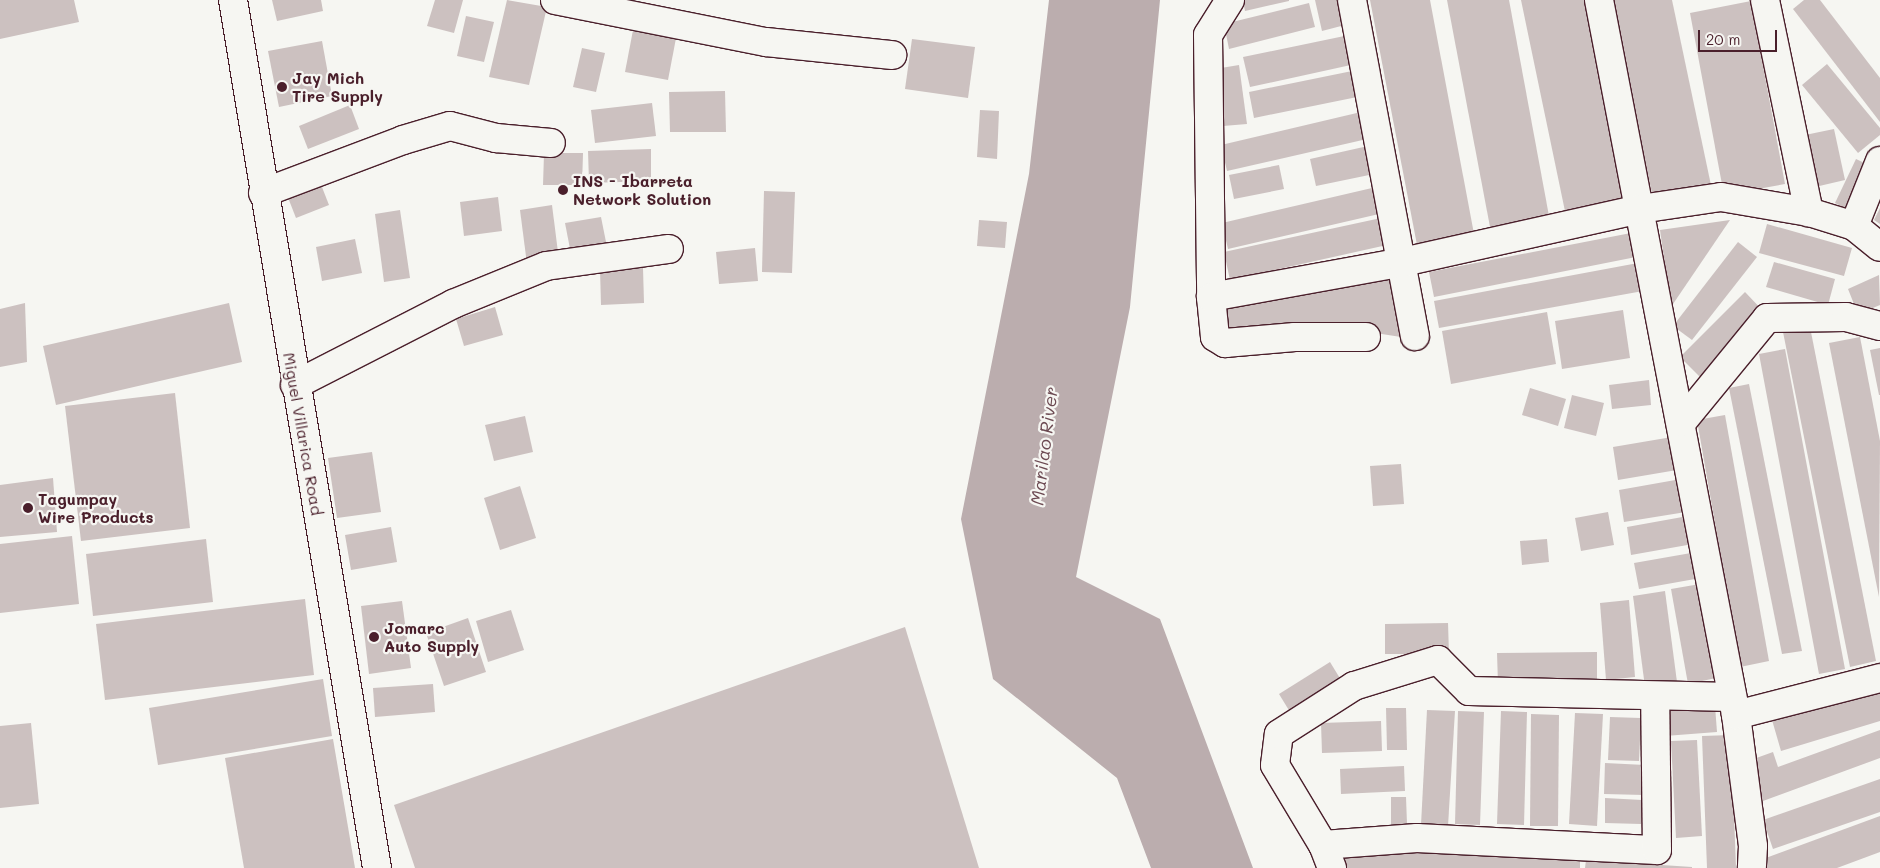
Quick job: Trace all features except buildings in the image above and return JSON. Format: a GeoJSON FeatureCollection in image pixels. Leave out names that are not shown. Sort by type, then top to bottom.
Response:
{"type":"FeatureCollection","features":[{"type":"Feature","properties":{"kind":"street","name":"Miguel Villarica Road"},"geometry":{"type":"LineString","coordinates":[[233,0],[294,385],[377,868]]}},
{"type":"Feature","properties":{"kind":"street"},"geometry":{"type":"LineString","coordinates":[[555,0],[766,42],[892,55]]}},
{"type":"Feature","properties":{"kind":"street"},"geometry":{"type":"LineString","coordinates":[[1230,0],[1208,35],[1211,297],[1215,337],[1219,341],[1366,337]]}},
{"type":"Feature","properties":{"kind":"street"},"geometry":{"type":"LineString","coordinates":[[1352,0],[1402,262],[1414,336]]}},
{"type":"Feature","properties":{"kind":"street"},"geometry":{"type":"LineString","coordinates":[[1599,0],[1682,422],[1734,706],[1753,846],[1752,868]]}},
{"type":"Feature","properties":{"kind":"street"},"geometry":{"type":"LineString","coordinates":[[1765,0],[1809,212]]}},
{"type":"Feature","properties":{"kind":"street"},"geometry":{"type":"LineString","coordinates":[[263,193],[403,140],[450,126],[496,138],[551,143]]}},
{"type":"Feature","properties":{"kind":"street"},"geometry":{"type":"LineString","coordinates":[[1854,226],[1880,161]]}},
{"type":"Feature","properties":{"kind":"street"},"geometry":{"type":"LineString","coordinates":[[1211,297],[1402,262],[1640,208],[1721,197],[1809,212],[1854,226],[1880,247]]}},
{"type":"Feature","properties":{"kind":"street"},"geometry":{"type":"LineString","coordinates":[[294,385],[453,304],[546,266],[669,249]]}},
{"type":"Feature","properties":{"kind":"street"},"geometry":{"type":"LineString","coordinates":[[1682,422],[1768,318],[1846,317],[1880,326]]}},
{"type":"Feature","properties":{"kind":"street"},"geometry":{"type":"LineString","coordinates":[[1655,696],[1657,850],[1417,838],[1328,857],[1275,765],[1279,734],[1354,686],[1438,660],[1469,691],[1655,696],[1734,706],[1880,678]]}},
{"type":"Feature","properties":{"kind":"water","name":"Marilao River"},"geometry":{"type":"Polygon","coordinates":[[[1049,0],[1160,0],[1130,307],[1076,577],[1160,619],[1253,868],[1151,868],[1117,778],[993,679],[961,519],[1029,174],[1049,0]]]}},
{"type":"Feature","properties":{"kind":"place","name":"Jay Mich Tire Supply"},"geometry":{"type":"Point","coordinates":[282,87]}},
{"type":"Feature","properties":{"kind":"place","name":"INS - Ibarreta Network Solution"},"geometry":{"type":"Point","coordinates":[563,190]}},
{"type":"Feature","properties":{"kind":"place","name":"Tagumpay Wire Products"},"geometry":{"type":"Point","coordinates":[28,508]}},
{"type":"Feature","properties":{"kind":"place","name":"Jomarc Auto Supply"},"geometry":{"type":"Point","coordinates":[374,637]}}]}
